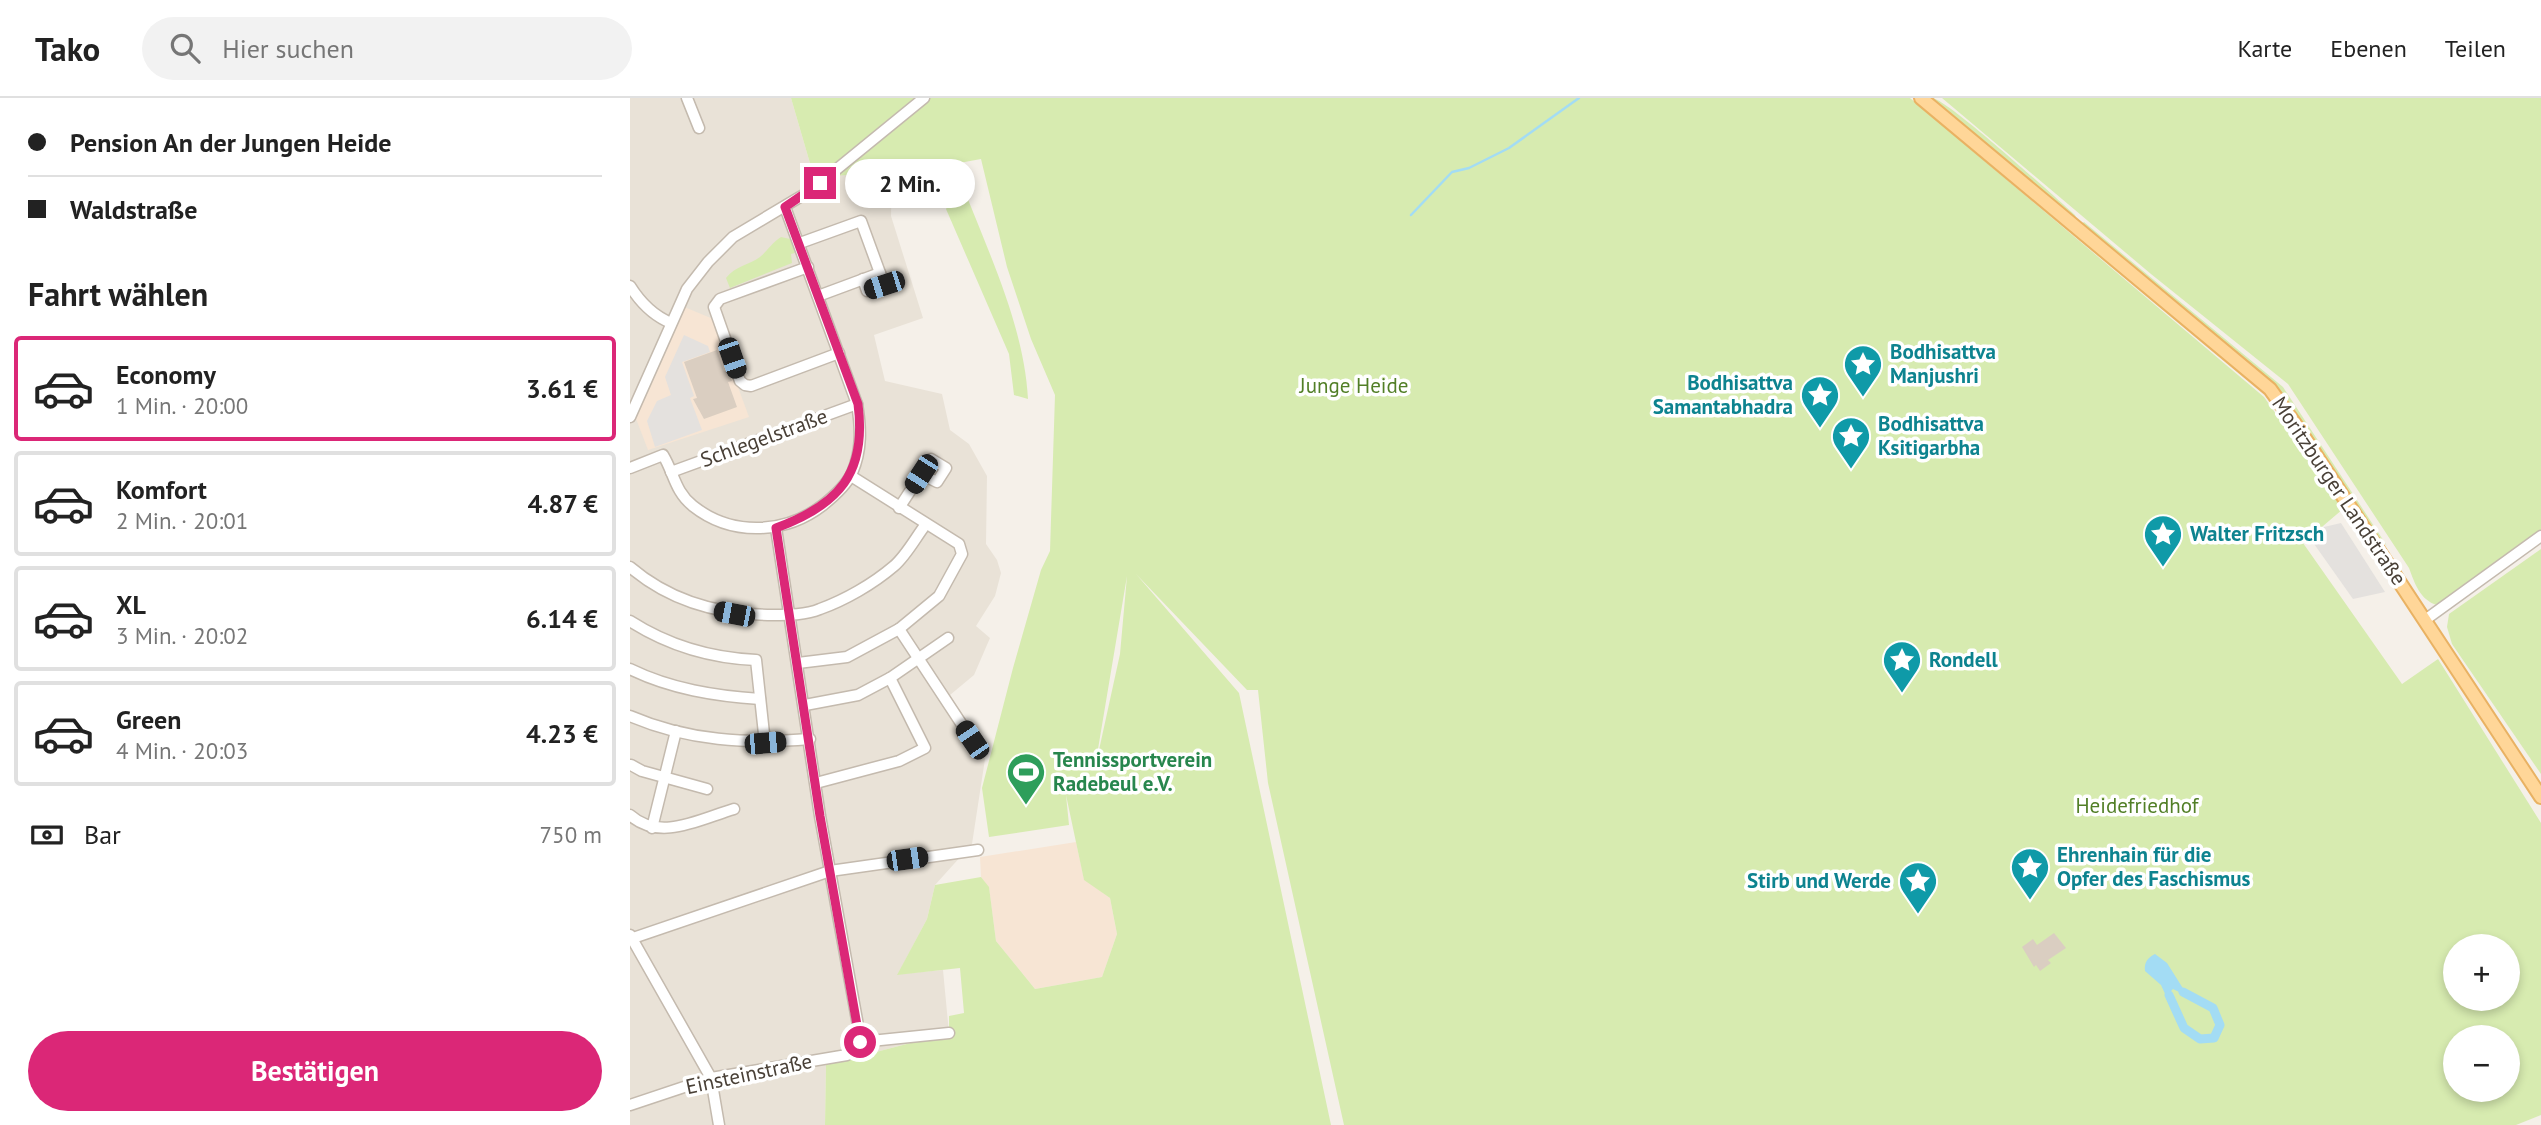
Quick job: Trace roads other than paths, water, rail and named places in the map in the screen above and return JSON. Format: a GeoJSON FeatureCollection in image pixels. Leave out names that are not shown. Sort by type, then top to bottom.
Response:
{"type":"FeatureCollection","features":[{"type":"Feature","properties":{"kind":"main road","name":"Moritzburger Landstraße"},"geometry":{"type":"LineString","coordinates":[[1920,98],[2270,389],[2293,419],[2541,797]]}},
{"type":"Feature","properties":{"kind":"street"},"geometry":{"type":"LineString","coordinates":[[687,98],[699,128]]}},
{"type":"Feature","properties":{"kind":"street"},"geometry":{"type":"LineString","coordinates":[[630,417],[687,289],[708,262],[733,237],[820,183],[923,98]]}},
{"type":"Feature","properties":{"kind":"street"},"geometry":{"type":"LineString","coordinates":[[630,468],[663,455],[678,491],[706,514],[739,527],[776,528],[814,512],[834,496],[851,476],[861,431],[858,404],[785,207]]}},
{"type":"Feature","properties":{"kind":"street"},"geometry":{"type":"LineString","coordinates":[[800,243],[861,220],[880,273],[818,296]]}},
{"type":"Feature","properties":{"kind":"street"},"geometry":{"type":"LineString","coordinates":[[808,267],[720,299],[716,303],[714,307],[740,380],[751,386],[839,353]]}},
{"type":"Feature","properties":{"kind":"street"},"geometry":{"type":"LineString","coordinates":[[630,286],[650,309],[671,323]]}},
{"type":"Feature","properties":{"kind":"street","name":"Schlegelstraße"},"geometry":{"type":"LineString","coordinates":[[671,472],[858,404]]}},
{"type":"Feature","properties":{"kind":"street"},"geometry":{"type":"LineString","coordinates":[[899,508],[921,474]]}},
{"type":"Feature","properties":{"kind":"street"},"geometry":{"type":"LineString","coordinates":[[798,663],[846,657],[899,629],[939,596],[962,554],[961,548],[851,476]]}},
{"type":"Feature","properties":{"kind":"street"},"geometry":{"type":"LineString","coordinates":[[630,567],[663,591],[705,608],[734,614],[790,615],[818,610],[852,594],[895,565],[926,524]]}},
{"type":"Feature","properties":{"kind":"street"},"geometry":{"type":"LineString","coordinates":[[776,528],[860,1042]]}},
{"type":"Feature","properties":{"kind":"street"},"geometry":{"type":"LineString","coordinates":[[2425,620],[2541,536]]}},
{"type":"Feature","properties":{"kind":"street"},"geometry":{"type":"LineString","coordinates":[[630,621],[655,636],[695,651],[756,660],[765,743]]}},
{"type":"Feature","properties":{"kind":"street"},"geometry":{"type":"LineString","coordinates":[[899,629],[972,740]]}},
{"type":"Feature","properties":{"kind":"street"},"geometry":{"type":"LineString","coordinates":[[805,705],[858,695],[919,660],[948,638]]}},
{"type":"Feature","properties":{"kind":"street"},"geometry":{"type":"LineString","coordinates":[[630,669],[684,689],[722,697],[760,699]]}},
{"type":"Feature","properties":{"kind":"street"},"geometry":{"type":"LineString","coordinates":[[816,783],[899,761],[925,747],[890,678]]}},
{"type":"Feature","properties":{"kind":"street"},"geometry":{"type":"LineString","coordinates":[[630,716],[702,738],[765,743],[810,739]]}},
{"type":"Feature","properties":{"kind":"street"},"geometry":{"type":"LineString","coordinates":[[652,828],[676,731]]}},
{"type":"Feature","properties":{"kind":"street"},"geometry":{"type":"LineString","coordinates":[[631,765],[706,789]]}},
{"type":"Feature","properties":{"kind":"street"},"geometry":{"type":"LineString","coordinates":[[630,815],[640,824],[663,831],[734,809]]}},
{"type":"Feature","properties":{"kind":"street"},"geometry":{"type":"LineString","coordinates":[[719,1125],[711,1078],[631,937],[830,871],[978,850]]}},
{"type":"Feature","properties":{"kind":"street","name":"Einsteinstraße"},"geometry":{"type":"LineString","coordinates":[[630,1105],[711,1078],[848,1055],[860,1042],[949,1033]]}},
{"type":"Feature","properties":{"kind":"water"},"geometry":{"type":"Polygon","coordinates":[[[2155,954],[2167,963],[2184,990],[2181,993],[2173,989],[2166,996],[2161,985],[2145,971],[2147,961],[2155,954]]]}},
{"type":"Feature","properties":{"kind":"waterway"},"geometry":{"type":"LineString","coordinates":[[1411,215],[1452,172],[1469,168],[1509,148],[1579,98]]}},
{"type":"Feature","properties":{"kind":"waterway"},"geometry":{"type":"LineString","coordinates":[[2169,995],[2184,1028],[2200,1039],[2214,1038],[2220,1025],[2213,1008],[2183,992]]}},
{"type":"Feature","properties":{"kind":"place","name":"Bodhisattva Manjushri"},"geometry":{"type":"Point","coordinates":[1863,398]}},
{"type":"Feature","properties":{"kind":"place","name":"Bodhisattva Samantabhadra"},"geometry":{"type":"Point","coordinates":[1820,429]}},
{"type":"Feature","properties":{"kind":"place","name":"Bodhisattva Ksitigarbha"},"geometry":{"type":"Point","coordinates":[1851,470]}},
{"type":"Feature","properties":{"kind":"place","name":"Walter Fritzsch"},"geometry":{"type":"Point","coordinates":[2163,568]}},
{"type":"Feature","properties":{"kind":"place","name":"Rondell"},"geometry":{"type":"Point","coordinates":[1902,694]}},
{"type":"Feature","properties":{"kind":"place","name":"Tennissportverein Radebeul e.V."},"geometry":{"type":"Point","coordinates":[1026,806]}},
{"type":"Feature","properties":{"kind":"place","name":"Ehrenhain für die Opfer des Faschismus"},"geometry":{"type":"Point","coordinates":[2030,901]}},
{"type":"Feature","properties":{"kind":"place","name":"Stirb und Werde"},"geometry":{"type":"Point","coordinates":[1918,915]}},
{"type":"Feature","properties":{"kind":"park label","name":"Junge Heide"},"geometry":{"type":"Point","coordinates":[1354,386]}},
{"type":"Feature","properties":{"kind":"park label","name":"Heidefriedhof"},"geometry":{"type":"Point","coordinates":[2137,806]}}]}
